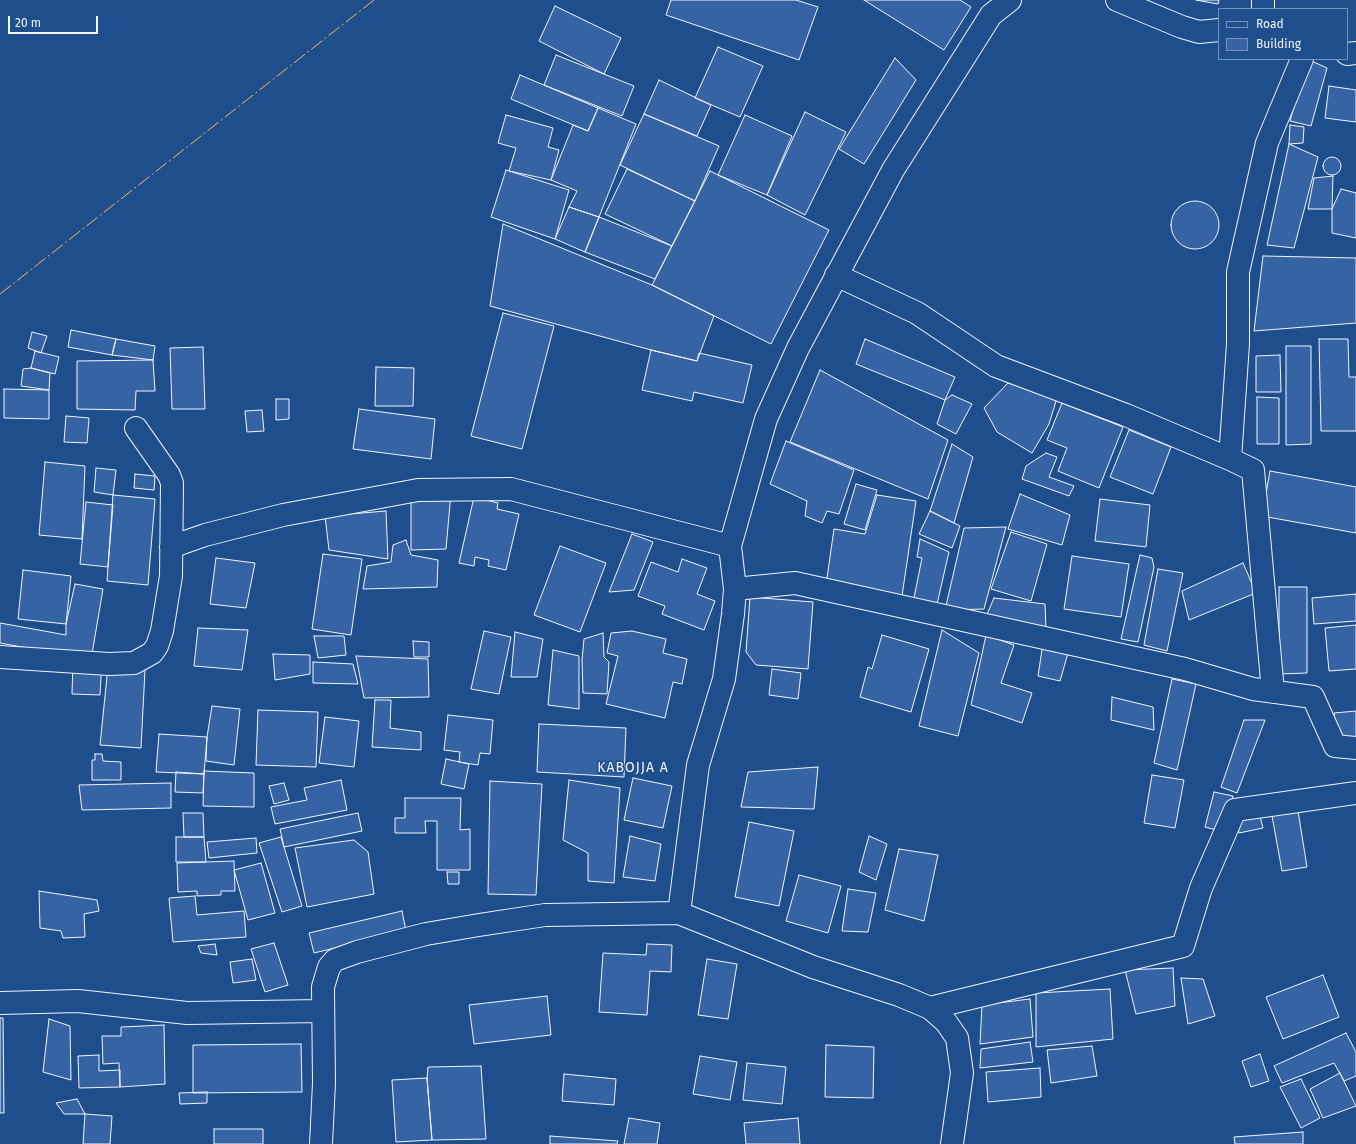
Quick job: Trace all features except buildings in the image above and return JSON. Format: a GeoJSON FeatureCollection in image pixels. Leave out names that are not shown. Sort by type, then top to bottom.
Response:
{"type":"FeatureCollection","features":[{"type":"Feature","properties":{"kind":"street"},"geometry":{"type":"LineString","coordinates":[[679,913],[698,765],[724,679],[735,589],[730,546],[766,419],[798,348],[892,170],[991,15],[1010,0]]}},
{"type":"Feature","properties":{"kind":"street"},"geometry":{"type":"LineString","coordinates":[[1117,0],[1182,27],[1199,32],[1218,30]]}},
{"type":"Feature","properties":{"kind":"street"},"geometry":{"type":"LineString","coordinates":[[1230,459],[1238,344],[1238,272],[1267,143],[1302,60]]}},
{"type":"Feature","properties":{"kind":"street"},"geometry":{"type":"LineString","coordinates":[[836,275],[917,313],[996,366],[1126,415],[1253,470],[1273,692]]}},
{"type":"Feature","properties":{"kind":"street"},"geometry":{"type":"LineString","coordinates":[[0,657],[109,664],[134,663],[142,660],[152,653],[157,646],[162,631],[171,576],[172,483],[170,475],[136,428]]}},
{"type":"Feature","properties":{"kind":"street"},"geometry":{"type":"LineString","coordinates":[[171,547],[204,535],[283,515],[418,490],[503,489],[511,489],[559,500],[730,546]]}},
{"type":"Feature","properties":{"kind":"street"},"geometry":{"type":"LineString","coordinates":[[735,589],[795,583],[1185,669],[1252,689],[1313,697],[1334,746],[1356,748]]}},
{"type":"Feature","properties":{"kind":"street"},"geometry":{"type":"LineString","coordinates":[[930,1008],[1183,946],[1201,888],[1235,810],[1356,793]]}},
{"type":"Feature","properties":{"kind":"street"},"geometry":{"type":"LineString","coordinates":[[321,1144],[324,1083],[322,1011],[323,987],[329,967],[343,956],[426,934],[545,915],[679,913],[814,967],[899,995],[930,1008],[946,1022],[957,1038],[962,1072],[952,1144]]}},
{"type":"Feature","properties":{"kind":"street"},"geometry":{"type":"LineString","coordinates":[[0,1003],[78,1001],[187,1013],[322,1011]]}},
{"type":"Feature","properties":{"kind":"power"},"geometry":{"type":"LineString","coordinates":[[0,294],[374,0]]}},
{"type":"Feature","properties":{"kind":"district","name":"KABOJJA A"},"geometry":{"type":"Point","coordinates":[633,768]}}]}
